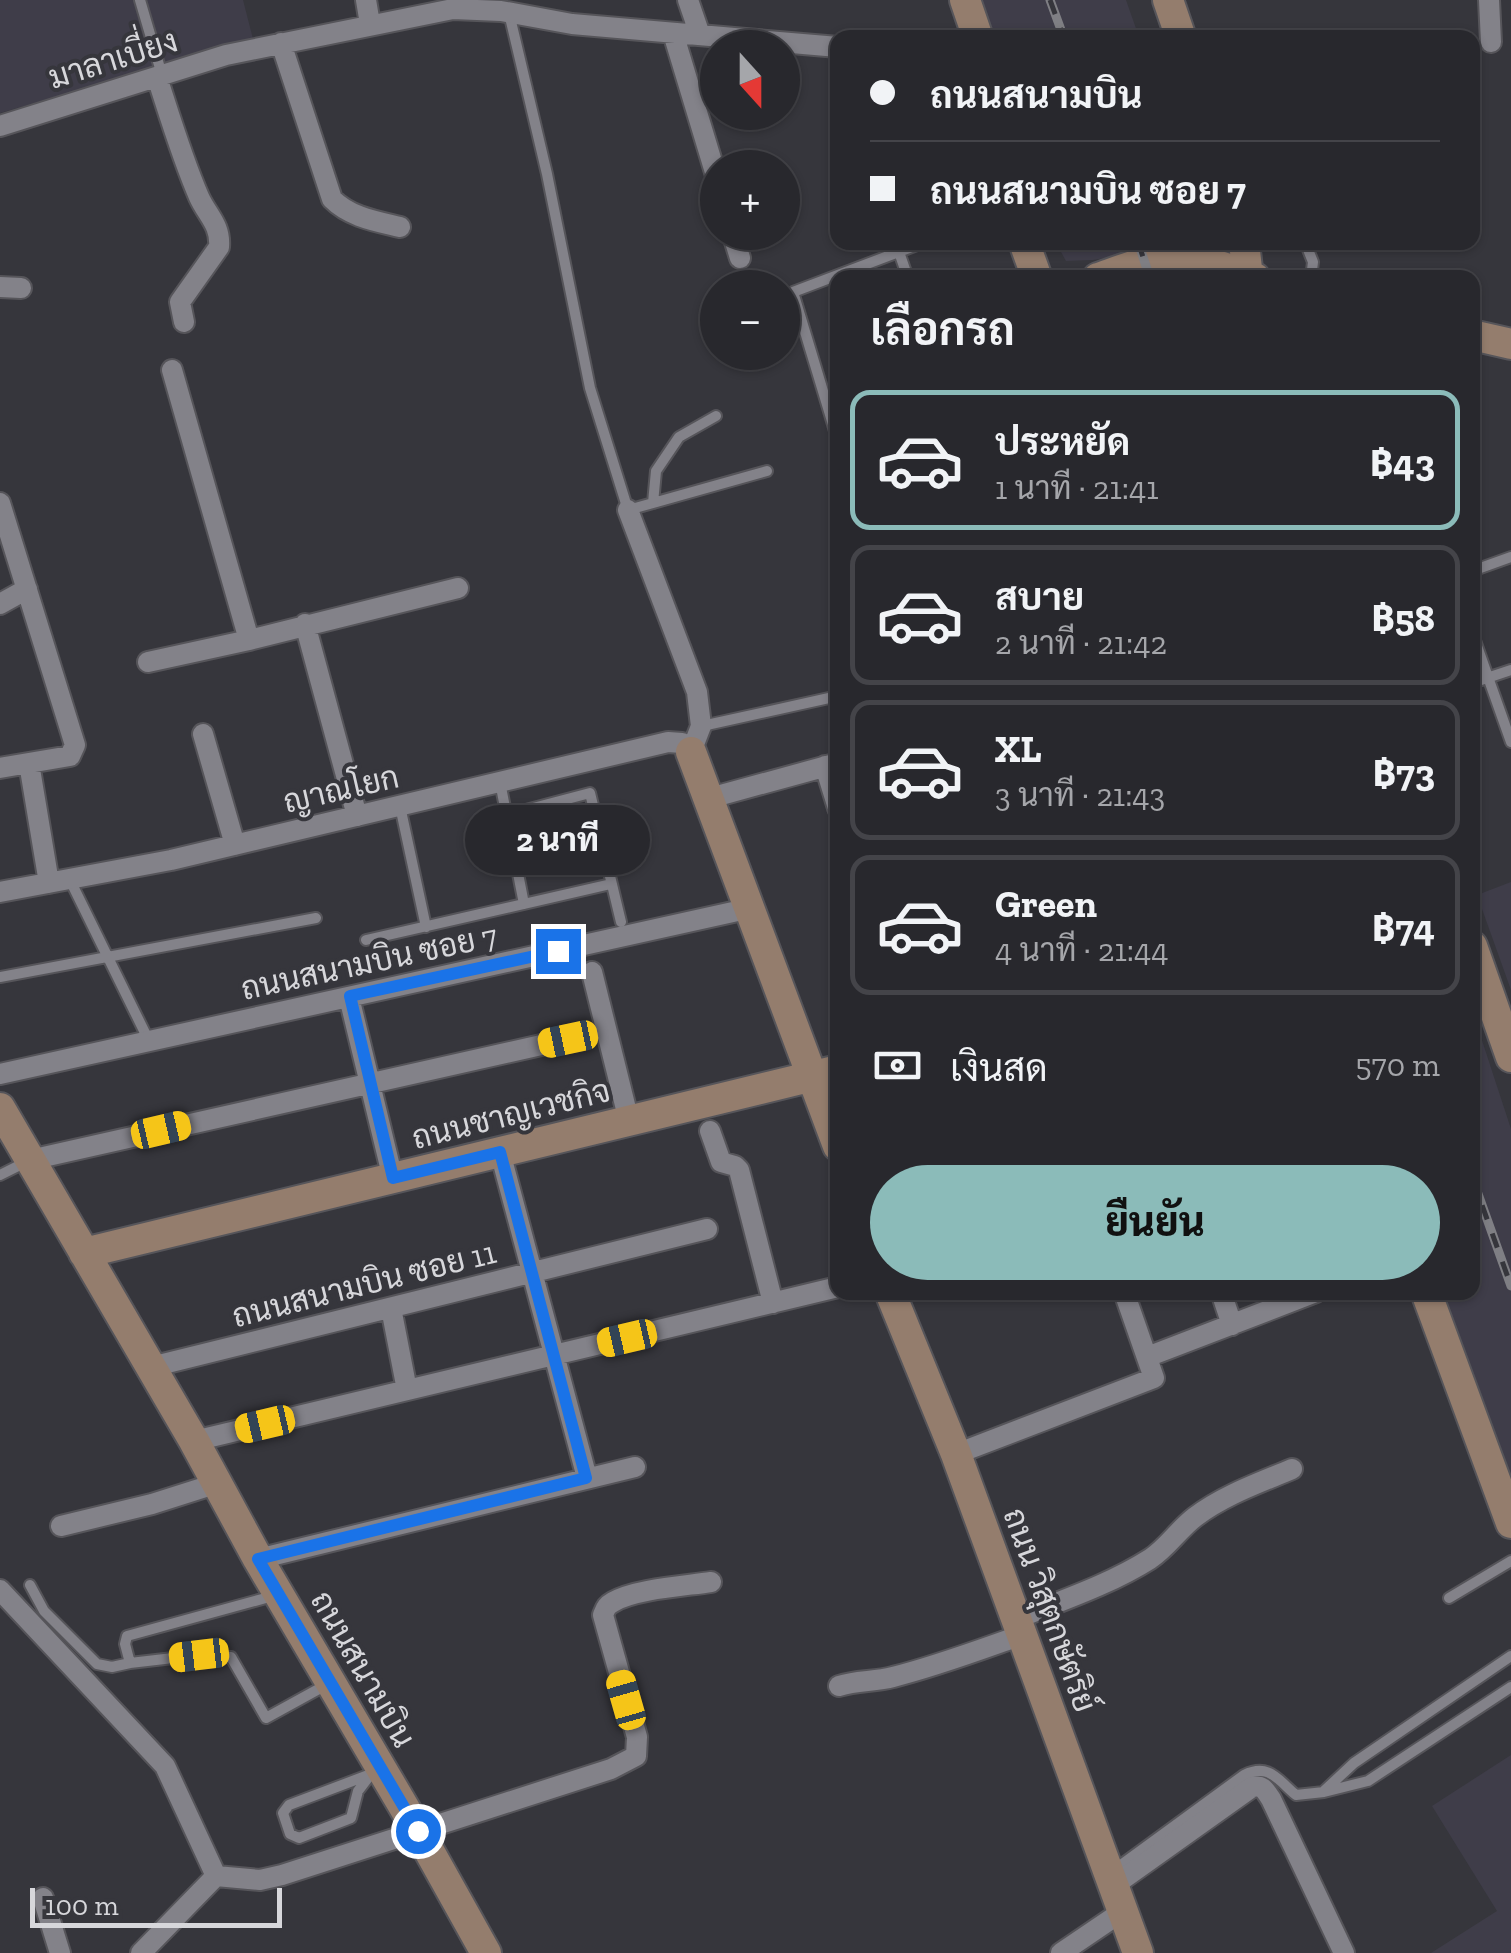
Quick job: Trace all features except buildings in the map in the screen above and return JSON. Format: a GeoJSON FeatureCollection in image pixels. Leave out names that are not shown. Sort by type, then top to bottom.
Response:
{"type":"FeatureCollection","features":[{"type":"Feature","properties":{"kind":"street"},"geometry":{"type":"LineString","coordinates":[[366,0],[370,24]]}},
{"type":"Feature","properties":{"kind":"street"},"geometry":{"type":"LineString","coordinates":[[570,0],[572,24]]}},
{"type":"Feature","properties":{"kind":"street"},"geometry":{"type":"LineString","coordinates":[[688,0],[700,35]]}},
{"type":"Feature","properties":{"kind":"street"},"geometry":{"type":"LineString","coordinates":[[965,0],[975,30]]}},
{"type":"Feature","properties":{"kind":"street"},"geometry":{"type":"LineString","coordinates":[[1168,0],[1178,30]]}},
{"type":"Feature","properties":{"kind":"street"},"geometry":{"type":"LineString","coordinates":[[1489,0],[1491,42]]}},
{"type":"Feature","properties":{"kind":"street","name":"มาลาเบี่ยง"},"geometry":{"type":"LineString","coordinates":[[0,126],[226,55],[452,9],[700,35]]}},
{"type":"Feature","properties":{"kind":"street"},"geometry":{"type":"LineString","coordinates":[[673,33],[708,150]]}},
{"type":"Feature","properties":{"kind":"street"},"geometry":{"type":"LineString","coordinates":[[281,43],[332,199],[364,218],[400,227]]}},
{"type":"Feature","properties":{"kind":"street","name":"มาลาเบี่ยง"},"geometry":{"type":"LineString","coordinates":[[800,44],[830,47]]}},
{"type":"Feature","properties":{"kind":"street"},"geometry":{"type":"LineString","coordinates":[[160,76],[200,202],[220,236],[220,247],[180,302],[184,322]]}},
{"type":"Feature","properties":{"kind":"street"},"geometry":{"type":"LineString","coordinates":[[738,250],[740,258]]}},
{"type":"Feature","properties":{"kind":"street"},"geometry":{"type":"LineString","coordinates":[[1122,270],[1176,258],[1228,270]]}},
{"type":"Feature","properties":{"kind":"street"},"geometry":{"type":"LineString","coordinates":[[1480,337],[1511,344]]}},
{"type":"Feature","properties":{"kind":"street"},"geometry":{"type":"LineString","coordinates":[[172,370],[249,640]]}},
{"type":"Feature","properties":{"kind":"street"},"geometry":{"type":"LineString","coordinates":[[0,503],[75,746],[70,756],[0,768]]}},
{"type":"Feature","properties":{"kind":"street"},"geometry":{"type":"LineString","coordinates":[[628,510],[697,692],[696,739],[710,798],[751,908],[825,1073],[830,1101]]}},
{"type":"Feature","properties":{"kind":"street"},"geometry":{"type":"LineString","coordinates":[[0,604],[26,588]]}},
{"type":"Feature","properties":{"kind":"street"},"geometry":{"type":"LineString","coordinates":[[148,662],[458,588]]}},
{"type":"Feature","properties":{"kind":"street"},"geometry":{"type":"LineString","coordinates":[[305,624],[357,816]]}},
{"type":"Feature","properties":{"kind":"street"},"geometry":{"type":"LineString","coordinates":[[203,734],[235,845]]}},
{"type":"Feature","properties":{"kind":"street","name":"ญาณโยก"},"geometry":{"type":"LineString","coordinates":[[0,892],[171,860],[668,742],[696,739]]}},
{"type":"Feature","properties":{"kind":"street"},"geometry":{"type":"LineString","coordinates":[[29,763],[59,881]]}},
{"type":"Feature","properties":{"kind":"street"},"geometry":{"type":"LineString","coordinates":[[710,798],[830,764]]}},
{"type":"Feature","properties":{"kind":"street","name":"ถนนสนามบิน ซอย 7"},"geometry":{"type":"LineString","coordinates":[[0,1074],[751,908]]}},
{"type":"Feature","properties":{"kind":"street"},"geometry":{"type":"LineString","coordinates":[[1480,969],[1511,1057]]}},
{"type":"Feature","properties":{"kind":"street"},"geometry":{"type":"LineString","coordinates":[[592,972],[629,1121]]}},
{"type":"Feature","properties":{"kind":"street"},"geometry":{"type":"LineString","coordinates":[[350,996],[393,1178]]}},
{"type":"Feature","properties":{"kind":"street"},"geometry":{"type":"LineString","coordinates":[[30,1160],[568,1039]]}},
{"type":"Feature","properties":{"kind":"street","name":"ถนนชาญเวชกิจ"},"geometry":{"type":"LineString","coordinates":[[84,1254],[825,1073]]}},
{"type":"Feature","properties":{"kind":"street","name":"ถนนสนามบิน"},"geometry":{"type":"LineString","coordinates":[[0,1108],[331,1682],[377,1772],[418,1831],[486,1953]]}},
{"type":"Feature","properties":{"kind":"street"},"geometry":{"type":"LineString","coordinates":[[710,1131],[721,1162],[739,1170],[773,1303]]}},
{"type":"Feature","properties":{"kind":"street"},"geometry":{"type":"LineString","coordinates":[[500,1152],[586,1478]]}},
{"type":"Feature","properties":{"kind":"street","name":"ถนนสนามบิน ซอย 11"},"geometry":{"type":"LineString","coordinates":[[151,1368],[707,1230]]}},
{"type":"Feature","properties":{"kind":"street"},"geometry":{"type":"LineString","coordinates":[[194,1441],[830,1289]]}},
{"type":"Feature","properties":{"kind":"street","name":"ถนน วิสุตกษัตริย์"},"geometry":{"type":"LineString","coordinates":[[893,1300],[956,1454],[1138,1953]]}},
{"type":"Feature","properties":{"kind":"street"},"geometry":{"type":"LineString","coordinates":[[956,1454],[1154,1378],[1127,1300]]}},
{"type":"Feature","properties":{"kind":"street"},"geometry":{"type":"LineString","coordinates":[[1224,1300],[1232,1325]]}},
{"type":"Feature","properties":{"kind":"street"},"geometry":{"type":"LineString","coordinates":[[1147,1357],[1296,1300]]}},
{"type":"Feature","properties":{"kind":"street"},"geometry":{"type":"LineString","coordinates":[[1429,1300],[1511,1523]]}},
{"type":"Feature","properties":{"kind":"street"},"geometry":{"type":"LineString","coordinates":[[390,1308],[408,1390]]}},
{"type":"Feature","properties":{"kind":"street"},"geometry":{"type":"LineString","coordinates":[[258,1559],[635,1466]]}},
{"type":"Feature","properties":{"kind":"street"},"geometry":{"type":"LineString","coordinates":[[839,1686],[910,1673],[1018,1627],[1136,1567],[1222,1500],[1292,1469]]}},
{"type":"Feature","properties":{"kind":"street"},"geometry":{"type":"LineString","coordinates":[[61,1526],[218,1483]]}},
{"type":"Feature","properties":{"kind":"street"},"geometry":{"type":"LineString","coordinates":[[216,1876],[260,1880],[282,1875],[628,1762],[636,1756],[636,1737],[603,1615],[606,1607],[629,1596],[711,1582]]}},
{"type":"Feature","properties":{"kind":"street"},"geometry":{"type":"LineString","coordinates":[[0,1590],[164,1766],[216,1876]]}},
{"type":"Feature","properties":{"kind":"street"},"geometry":{"type":"LineString","coordinates":[[1061,1953],[1115,1890],[1252,1787],[1259,1786],[1271,1799],[1344,1953]]}},
{"type":"Feature","properties":{"kind":"street"},"geometry":{"type":"LineString","coordinates":[[142,1953],[216,1876]]}},
{"type":"Feature","properties":{"kind":"street"},"geometry":{"type":"LineString","coordinates":[[43,1898],[60,1953]]}},
{"type":"Feature","properties":{"kind":"lane"},"geometry":{"type":"LineString","coordinates":[[140,0],[160,76]]}},
{"type":"Feature","properties":{"kind":"lane"},"geometry":{"type":"LineString","coordinates":[[509,12],[547,174],[590,388],[628,510],[767,471]]}},
{"type":"Feature","properties":{"kind":"lane"},"geometry":{"type":"LineString","coordinates":[[852,270],[904,250]]}},
{"type":"Feature","properties":{"kind":"lane"},"geometry":{"type":"LineString","coordinates":[[899,252],[905,270]]}},
{"type":"Feature","properties":{"kind":"lane"},"geometry":{"type":"LineString","coordinates":[[830,278],[794,292],[830,413]]}},
{"type":"Feature","properties":{"kind":"lane"},"geometry":{"type":"LineString","coordinates":[[653,503],[656,471],[678,436],[716,416]]}},
{"type":"Feature","properties":{"kind":"lane"},"geometry":{"type":"LineString","coordinates":[[1480,568],[1511,557]]}},
{"type":"Feature","properties":{"kind":"lane"},"geometry":{"type":"LineString","coordinates":[[1480,655],[1511,742]]}},
{"type":"Feature","properties":{"kind":"lane"},"geometry":{"type":"LineString","coordinates":[[1480,681],[1511,670]]}},
{"type":"Feature","properties":{"kind":"lane"},"geometry":{"type":"LineString","coordinates":[[696,739],[830,698]]}},
{"type":"Feature","properties":{"kind":"lane"},"geometry":{"type":"LineString","coordinates":[[500,782],[524,904]]}},
{"type":"Feature","properties":{"kind":"lane"},"geometry":{"type":"LineString","coordinates":[[507,815],[590,792],[621,922]]}},
{"type":"Feature","properties":{"kind":"lane"},"geometry":{"type":"LineString","coordinates":[[400,806],[426,927]]}},
{"type":"Feature","properties":{"kind":"lane"},"geometry":{"type":"LineString","coordinates":[[59,881],[108,957],[148,1041]]}},
{"type":"Feature","properties":{"kind":"lane"},"geometry":{"type":"LineString","coordinates":[[366,940],[611,884]]}},
{"type":"Feature","properties":{"kind":"lane"},"geometry":{"type":"LineString","coordinates":[[0,977],[316,918]]}},
{"type":"Feature","properties":{"kind":"lane"},"geometry":{"type":"LineString","coordinates":[[0,1174],[30,1160]]}},
{"type":"Feature","properties":{"kind":"lane"},"geometry":{"type":"LineString","coordinates":[[1449,1598],[1511,1561]]}},
{"type":"Feature","properties":{"kind":"lane"},"geometry":{"type":"LineString","coordinates":[[30,1585],[44,1612],[92,1661],[112,1667],[199,1655],[232,1656],[266,1718],[331,1682]]}},
{"type":"Feature","properties":{"kind":"lane"},"geometry":{"type":"LineString","coordinates":[[130,1662],[124,1644],[127,1636],[279,1594]]}},
{"type":"Feature","properties":{"kind":"lane"},"geometry":{"type":"LineString","coordinates":[[1324,1792],[1354,1763],[1509,1661]]}},
{"type":"Feature","properties":{"kind":"lane"},"geometry":{"type":"LineString","coordinates":[[1115,1890],[1244,1774],[1256,1768],[1265,1769],[1296,1795],[1368,1781],[1511,1686]]}},
{"type":"Feature","properties":{"kind":"lane"},"geometry":{"type":"LineString","coordinates":[[1434,1708],[1448,1728]]}},
{"type":"Feature","properties":{"kind":"lane"},"geometry":{"type":"LineString","coordinates":[[377,1772],[358,1791],[352,1818],[299,1838],[290,1834],[285,1808],[377,1772]]}},
{"type":"Feature","properties":{"kind":"shaded area"},"geometry":{"type":"Polygon","coordinates":[[[0,0],[243,0],[253,39],[0,113],[0,0]]]}},
{"type":"Feature","properties":{"kind":"shaded area"},"geometry":{"type":"Polygon","coordinates":[[[970,0],[1126,0],[1137,30],[981,30],[970,0]]]}},
{"type":"Feature","properties":{"kind":"shaded area"},"geometry":{"type":"Polygon","coordinates":[[[1060,250],[1154,250],[1093,260],[1066,261],[1060,250]]]}},
{"type":"Feature","properties":{"kind":"shaded area"},"geometry":{"type":"Polygon","coordinates":[[[1511,882],[1511,990],[1480,903],[1480,894],[1511,882]]]}},
{"type":"Feature","properties":{"kind":"shaded area"},"geometry":{"type":"Polygon","coordinates":[[[1480,1034],[1511,1129],[1511,1489],[1444,1300],[1480,1300],[1480,1034]]]}},
{"type":"Feature","properties":{"kind":"shaded area"},"geometry":{"type":"Polygon","coordinates":[[[1511,1755],[1511,1953],[1431,1953],[1497,1911],[1432,1806],[1511,1755]]]}},
{"type":"Feature","properties":{"kind":"railway"},"geometry":{"type":"LineString","coordinates":[[1050,0],[1061,30]]}},
{"type":"Feature","properties":{"kind":"railway"},"geometry":{"type":"LineString","coordinates":[[1141,250],[1147,270]]}},
{"type":"Feature","properties":{"kind":"railway"},"geometry":{"type":"LineString","coordinates":[[1480,1199],[1511,1286]]}},
{"type":"Feature","properties":{"kind":"route"},"geometry":{"type":"LineString","coordinates":[[418,1831],[258,1559],[586,1478],[500,1152],[393,1178],[350,996],[558,951]]}}]}
